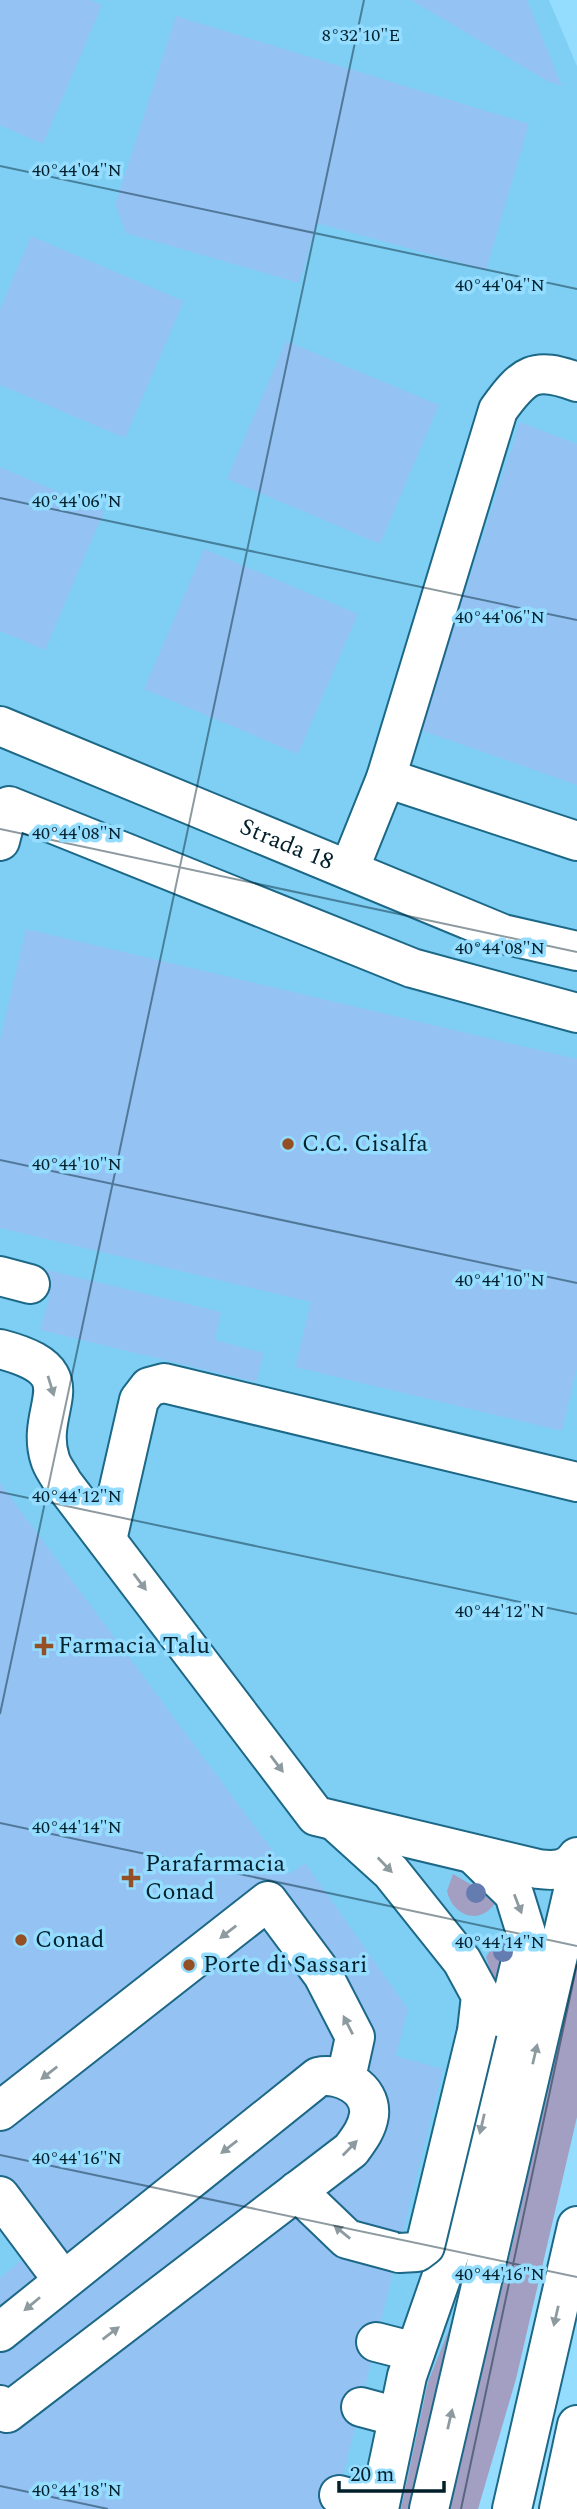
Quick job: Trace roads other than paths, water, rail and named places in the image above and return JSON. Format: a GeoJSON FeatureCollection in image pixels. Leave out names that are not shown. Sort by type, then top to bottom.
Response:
{"type":"FeatureCollection","features":[{"type":"Feature","properties":{"kind":"main road"},"geometry":{"type":"LineString","coordinates":[[349,870],[386,778],[498,410],[519,382],[551,373],[577,382]]}},
{"type":"Feature","properties":{"kind":"main road","name":"Strada 18"},"geometry":{"type":"LineString","coordinates":[[0,726],[503,934],[577,951]]}},
{"type":"Feature","properties":{"kind":"main road"},"geometry":{"type":"LineString","coordinates":[[386,778],[577,841]]}},
{"type":"Feature","properties":{"kind":"main road"},"geometry":{"type":"LineString","coordinates":[[0,841],[9,806],[412,968],[577,1013]]}},
{"type":"Feature","properties":{"kind":"main road"},"geometry":{"type":"LineString","coordinates":[[0,1349],[28,1357],[46,1370],[55,1394],[47,1435],[50,1459],[63,1483],[316,1816],[472,1854],[556,1871],[572,1865],[577,1857]]}},
{"type":"Feature","properties":{"kind":"main road"},"geometry":{"type":"LineString","coordinates":[[107,1540],[139,1400],[149,1387],[164,1383],[577,1482]]}},
{"type":"Feature","properties":{"kind":"main road"},"geometry":{"type":"LineString","coordinates":[[334,1820],[391,1872],[462,1961],[481,1996],[477,2031],[425,2246],[417,2252],[398,2257]]}},
{"type":"Feature","properties":{"kind":"main road"},"geometry":{"type":"LineString","coordinates":[[339,2495],[379,2508],[415,2352],[464,2201],[527,1936],[514,1894],[472,1854]]}},
{"type":"Feature","properties":{"kind":"main road"},"geometry":{"type":"LineString","coordinates":[[429,2509],[577,1874]]}},
{"type":"Feature","properties":{"kind":"main road"},"geometry":{"type":"LineString","coordinates":[[0,2111],[268,1901],[323,1975],[355,2037],[346,2078]]}},
{"type":"Feature","properties":{"kind":"main road"},"geometry":{"type":"LineString","coordinates":[[0,2332],[318,2077],[331,2074],[346,2078],[360,2091],[370,2112],[365,2131],[351,2150],[7,2413],[0,2404]]}},
{"type":"Feature","properties":{"kind":"main road"},"geometry":{"type":"LineString","coordinates":[[415,2188],[464,2201]]}},
{"type":"Feature","properties":{"kind":"main road"},"geometry":{"type":"LineString","coordinates":[[297,2191],[347,2239],[443,2272]]}},
{"type":"Feature","properties":{"kind":"main road"},"geometry":{"type":"LineString","coordinates":[[0,2196],[62,2280]]}},
{"type":"Feature","properties":{"kind":"main road"},"geometry":{"type":"LineString","coordinates":[[512,2509],[577,2226]]}},
{"type":"Feature","properties":{"kind":"main road"},"geometry":{"type":"LineString","coordinates":[[376,2342],[415,2352]]}},
{"type":"Feature","properties":{"kind":"main road"},"geometry":{"type":"LineString","coordinates":[[361,2407],[398,2417]]}},
{"type":"Feature","properties":{"kind":"main road"},"geometry":{"type":"LineString","coordinates":[[559,2509],[577,2425]]}},
{"type":"Feature","properties":{"kind":"place","name":"C.C. Cisalfa"},"geometry":{"type":"Point","coordinates":[288,1144]}},
{"type":"Feature","properties":{"kind":"place","name":"Farmacia Talu"},"geometry":{"type":"Point","coordinates":[44,1646]}},
{"type":"Feature","properties":{"kind":"place","name":"Parafarmacia Conad"},"geometry":{"type":"Point","coordinates":[131,1878]}},
{"type":"Feature","properties":{"kind":"place","name":"Conad"},"geometry":{"type":"Point","coordinates":[21,1940]}},
{"type":"Feature","properties":{"kind":"place","name":"Porte di Sassari"},"geometry":{"type":"Point","coordinates":[189,1965]}}]}
